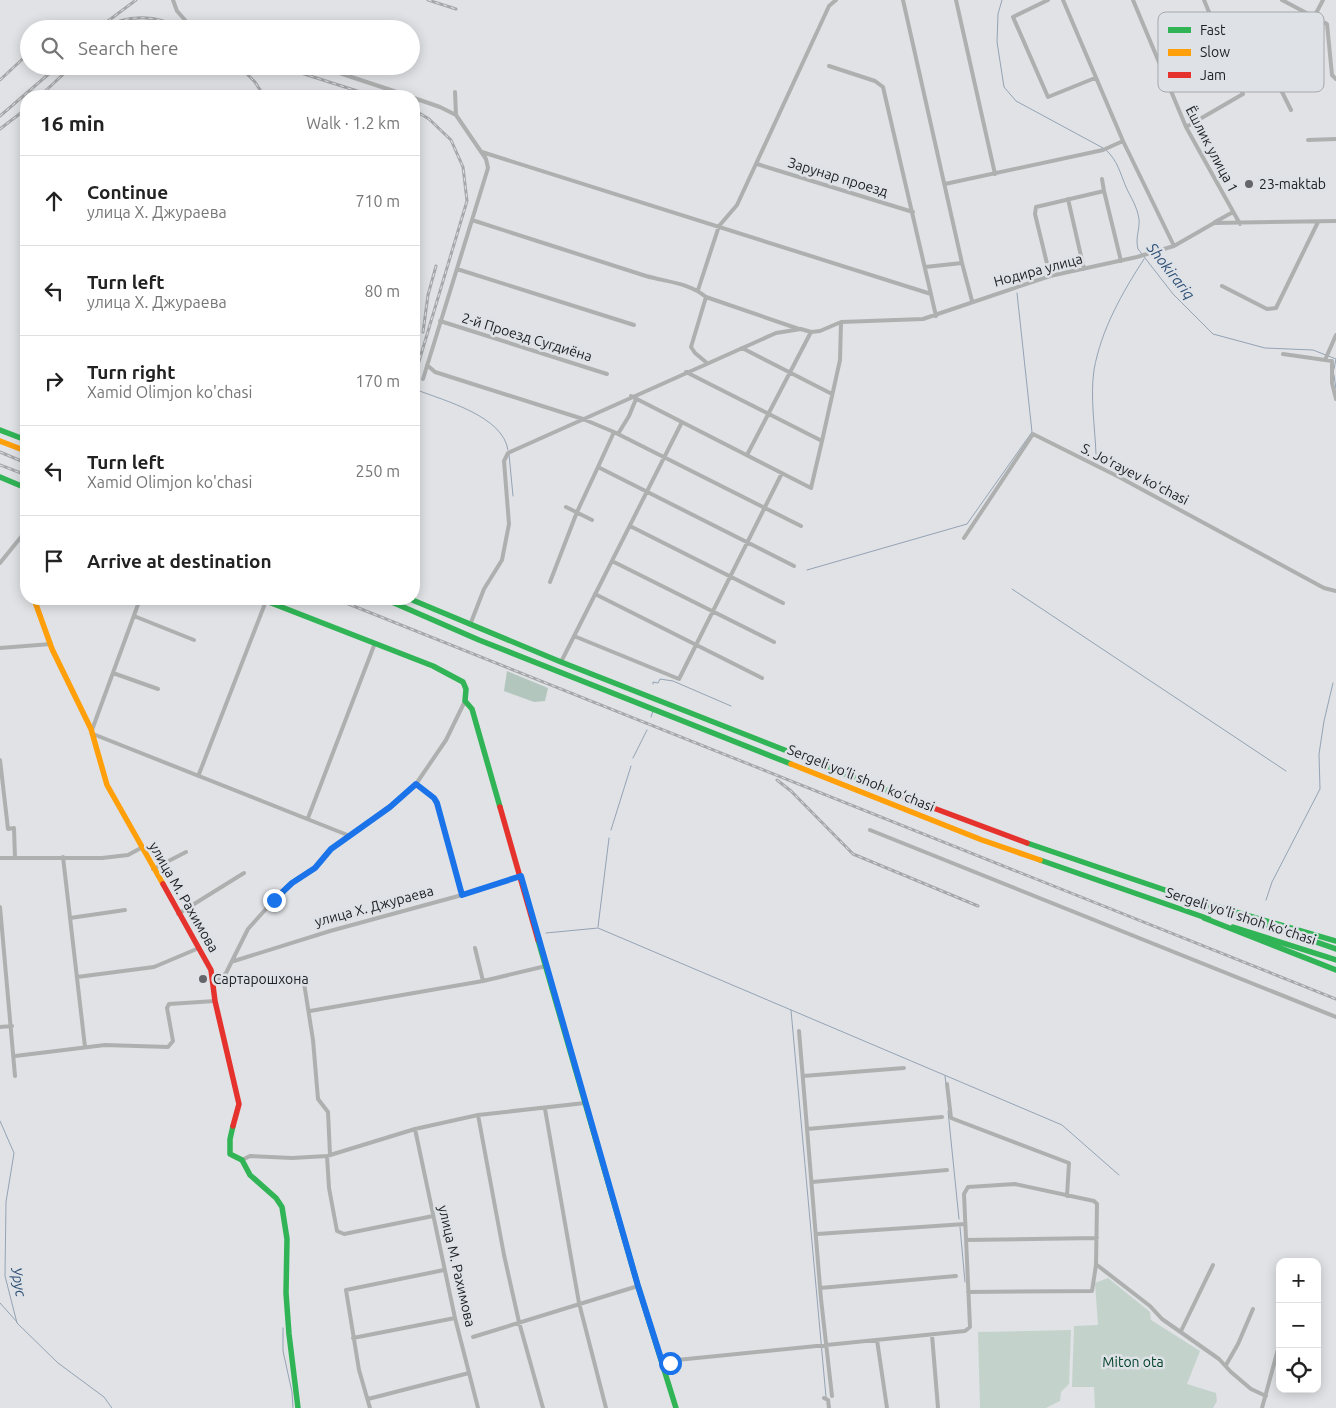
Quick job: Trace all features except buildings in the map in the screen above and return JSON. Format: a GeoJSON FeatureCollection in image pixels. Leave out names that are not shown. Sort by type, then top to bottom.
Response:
{"type":"FeatureCollection","features":[{"type":"Feature","properties":{"kind":"main road"},"geometry":{"type":"LineString","coordinates":[[0,430],[20,438]]}},
{"type":"Feature","properties":{"kind":"main road"},"geometry":{"type":"LineString","coordinates":[[0,441],[20,449]]}},
{"type":"Feature","properties":{"kind":"main road"},"geometry":{"type":"LineString","coordinates":[[0,478],[20,486]]}},
{"type":"Feature","properties":{"kind":"main road","name":"Sergeli yo‘li shoh ko‘chasi"},"geometry":{"type":"LineString","coordinates":[[420,603],[561,662],[988,830],[1336,949]]}},
{"type":"Feature","properties":{"kind":"main road","name":"улица М. Рахимова"},"geometry":{"type":"LineString","coordinates":[[36,605],[51,644],[92,732],[104,779],[178,914],[209,964],[214,984],[215,1001],[239,1104],[230,1139],[230,1154],[242,1160],[250,1175],[278,1201],[284,1216],[287,1239],[286,1293],[298,1408]]}},
{"type":"Feature","properties":{"kind":"main road"},"geometry":{"type":"LineString","coordinates":[[276,605],[459,678],[466,686],[465,700],[472,709],[638,1286],[676,1408]]}},
{"type":"Feature","properties":{"kind":"main road","name":"Sergeli yo‘li shoh ko‘chasi"},"geometry":{"type":"LineString","coordinates":[[399,605],[479,640],[964,832],[1204,918],[1336,960]]}},
{"type":"Feature","properties":{"kind":"main road"},"geometry":{"type":"LineString","coordinates":[[1208,904],[1336,941]]}},
{"type":"Feature","properties":{"kind":"main road"},"geometry":{"type":"LineString","coordinates":[[1204,918],[1336,970]]}},
{"type":"Feature","properties":{"kind":"street"},"geometry":{"type":"LineString","coordinates":[[173,0],[177,10],[185,20]]}},
{"type":"Feature","properties":{"kind":"street"},"geometry":{"type":"LineString","coordinates":[[698,290],[719,226],[737,206],[829,6],[836,0]]}},
{"type":"Feature","properties":{"kind":"street"},"geometry":{"type":"LineString","coordinates":[[903,0],[972,301]]}},
{"type":"Feature","properties":{"kind":"street"},"geometry":{"type":"LineString","coordinates":[[956,0],[995,174]]}},
{"type":"Feature","properties":{"kind":"street"},"geometry":{"type":"LineString","coordinates":[[1048,0],[1013,17],[1048,97],[1095,78]]}},
{"type":"Feature","properties":{"kind":"street"},"geometry":{"type":"LineString","coordinates":[[1063,0],[1123,141],[1174,246]]}},
{"type":"Feature","properties":{"kind":"street","name":"Ёшлик улица 1"},"geometry":{"type":"LineString","coordinates":[[1133,0],[1158,60]]}},
{"type":"Feature","properties":{"kind":"street"},"geometry":{"type":"LineString","coordinates":[[1204,0],[1209,12]]}},
{"type":"Feature","properties":{"kind":"street"},"geometry":{"type":"LineString","coordinates":[[1282,0],[1305,12]]}},
{"type":"Feature","properties":{"kind":"street"},"geometry":{"type":"LineString","coordinates":[[1317,12],[1323,0]]}},
{"type":"Feature","properties":{"kind":"street"},"geometry":{"type":"LineString","coordinates":[[1324,22],[1327,24],[1332,75],[1336,80]]}},
{"type":"Feature","properties":{"kind":"street"},"geometry":{"type":"LineString","coordinates":[[829,66],[875,81],[883,87],[936,316]]}},
{"type":"Feature","properties":{"kind":"street"},"geometry":{"type":"LineString","coordinates":[[345,75],[391,90]]}},
{"type":"Feature","properties":{"kind":"street"},"geometry":{"type":"LineString","coordinates":[[456,92],[456,115]]}},
{"type":"Feature","properties":{"kind":"street","name":"Ёшлик улица 1"},"geometry":{"type":"LineString","coordinates":[[1171,92],[1186,128],[1240,224]]}},
{"type":"Feature","properties":{"kind":"street"},"geometry":{"type":"LineString","coordinates":[[1186,128],[1243,94],[1242,92]]}},
{"type":"Feature","properties":{"kind":"street"},"geometry":{"type":"LineString","coordinates":[[1282,92],[1291,110]]}},
{"type":"Feature","properties":{"kind":"street"},"geometry":{"type":"LineString","coordinates":[[420,100],[440,106],[456,115],[488,163],[422,379]]}},
{"type":"Feature","properties":{"kind":"street"},"geometry":{"type":"LineString","coordinates":[[1308,140],[1336,139]]}},
{"type":"Feature","properties":{"kind":"street"},"geometry":{"type":"LineString","coordinates":[[945,184],[1102,150],[1123,141]]}},
{"type":"Feature","properties":{"kind":"street"},"geometry":{"type":"LineString","coordinates":[[482,152],[931,294]]}},
{"type":"Feature","properties":{"kind":"street","name":"Зарунар проезд"},"geometry":{"type":"LineString","coordinates":[[756,164],[913,212]]}},
{"type":"Feature","properties":{"kind":"street"},"geometry":{"type":"LineString","coordinates":[[1102,179],[1121,261]]}},
{"type":"Feature","properties":{"kind":"street"},"geometry":{"type":"LineString","coordinates":[[1050,276],[1035,211],[1038,206],[1104,190]]}},
{"type":"Feature","properties":{"kind":"street"},"geometry":{"type":"LineString","coordinates":[[1068,199],[1084,269]]}},
{"type":"Feature","properties":{"kind":"street","name":"Нодира улица"},"geometry":{"type":"LineString","coordinates":[[811,332],[841,322],[923,319],[936,316],[972,301],[1050,276],[1121,261],[1174,246],[1233,212]]}},
{"type":"Feature","properties":{"kind":"street"},"geometry":{"type":"LineString","coordinates":[[472,220],[652,278],[698,290],[706,297],[811,332],[748,455]]}},
{"type":"Feature","properties":{"kind":"street"},"geometry":{"type":"LineString","coordinates":[[1214,223],[1336,221]]}},
{"type":"Feature","properties":{"kind":"street"},"geometry":{"type":"LineString","coordinates":[[1222,286],[1267,309],[1276,308],[1318,222]]}},
{"type":"Feature","properties":{"kind":"street"},"geometry":{"type":"LineString","coordinates":[[925,267],[962,263]]}},
{"type":"Feature","properties":{"kind":"street"},"geometry":{"type":"LineString","coordinates":[[456,269],[634,325]]}},
{"type":"Feature","properties":{"kind":"street"},"geometry":{"type":"LineString","coordinates":[[706,297],[691,347],[707,363]]}},
{"type":"Feature","properties":{"kind":"street","name":"2-й Проезд Сугдиёна"},"geometry":{"type":"LineString","coordinates":[[440,322],[607,374]]}},
{"type":"Feature","properties":{"kind":"street"},"geometry":{"type":"LineString","coordinates":[[631,396],[811,488],[840,360],[841,322]]}},
{"type":"Feature","properties":{"kind":"street"},"geometry":{"type":"LineString","coordinates":[[470,625],[484,588],[502,560],[509,524],[504,462],[508,454],[631,396],[776,333],[801,329]]}},
{"type":"Feature","properties":{"kind":"street"},"geometry":{"type":"LineString","coordinates":[[1325,360],[1336,335]]}},
{"type":"Feature","properties":{"kind":"street"},"geometry":{"type":"LineString","coordinates":[[742,348],[832,394]]}},
{"type":"Feature","properties":{"kind":"street"},"geometry":{"type":"LineString","coordinates":[[1283,354],[1333,362],[1332,383],[1336,399]]}},
{"type":"Feature","properties":{"kind":"street"},"geometry":{"type":"LineString","coordinates":[[427,365],[435,372],[583,419],[616,433],[801,526]]}},
{"type":"Feature","properties":{"kind":"street"},"geometry":{"type":"LineString","coordinates":[[686,372],[822,441]]}},
{"type":"Feature","properties":{"kind":"street"},"geometry":{"type":"LineString","coordinates":[[550,582],[577,512],[598,467],[616,433],[629,416],[636,399]]}},
{"type":"Feature","properties":{"kind":"street"},"geometry":{"type":"LineString","coordinates":[[561,662],[682,422]]}},
{"type":"Feature","properties":{"kind":"street","name":"S. Joʻrayev koʻchasi"},"geometry":{"type":"LineString","coordinates":[[964,538],[1033,434],[1119,477],[1324,588],[1336,590]]}},
{"type":"Feature","properties":{"kind":"street"},"geometry":{"type":"LineString","coordinates":[[598,467],[794,566]]}},
{"type":"Feature","properties":{"kind":"street"},"geometry":{"type":"LineString","coordinates":[[574,636],[678,679],[782,472]]}},
{"type":"Feature","properties":{"kind":"street"},"geometry":{"type":"LineString","coordinates":[[566,507],[592,520]]}},
{"type":"Feature","properties":{"kind":"street"},"geometry":{"type":"LineString","coordinates":[[630,526],[783,603]]}},
{"type":"Feature","properties":{"kind":"street"},"geometry":{"type":"LineString","coordinates":[[1,560],[20,538]]}},
{"type":"Feature","properties":{"kind":"street"},"geometry":{"type":"LineString","coordinates":[[612,560],[774,642]]}},
{"type":"Feature","properties":{"kind":"street"},"geometry":{"type":"LineString","coordinates":[[595,594],[762,678]]}},
{"type":"Feature","properties":{"kind":"street"},"geometry":{"type":"LineString","coordinates":[[138,605],[92,732],[350,836]]}},
{"type":"Feature","properties":{"kind":"street"},"geometry":{"type":"LineString","coordinates":[[199,774],[261,605]]}},
{"type":"Feature","properties":{"kind":"street"},"geometry":{"type":"LineString","coordinates":[[134,616],[194,640]]}},
{"type":"Feature","properties":{"kind":"street"},"geometry":{"type":"LineString","coordinates":[[308,818],[375,643]]}},
{"type":"Feature","properties":{"kind":"street"},"geometry":{"type":"LineString","coordinates":[[0,648],[51,644]]}},
{"type":"Feature","properties":{"kind":"street"},"geometry":{"type":"LineString","coordinates":[[113,673],[158,689]]}},
{"type":"Feature","properties":{"kind":"street"},"geometry":{"type":"LineString","coordinates":[[214,984],[226,973],[234,961],[240,940],[260,914],[292,883],[315,868],[331,849],[390,807],[416,784],[446,740],[465,700]]}},
{"type":"Feature","properties":{"kind":"street"},"geometry":{"type":"LineString","coordinates":[[0,760],[8,829],[14,828],[15,858]]}},
{"type":"Feature","properties":{"kind":"street"},"geometry":{"type":"LineString","coordinates":[[416,784],[434,798],[437,803],[462,895]]}},
{"type":"Feature","properties":{"kind":"street"},"geometry":{"type":"LineString","coordinates":[[870,830],[1336,1017]]}},
{"type":"Feature","properties":{"kind":"street"},"geometry":{"type":"LineString","coordinates":[[0,858],[128,856],[141,848]]}},
{"type":"Feature","properties":{"kind":"street"},"geometry":{"type":"LineString","coordinates":[[153,869],[186,852]]}},
{"type":"Feature","properties":{"kind":"street"},"geometry":{"type":"LineString","coordinates":[[63,857],[86,1047]]}},
{"type":"Feature","properties":{"kind":"street"},"geometry":{"type":"LineString","coordinates":[[178,914],[244,873]]}},
{"type":"Feature","properties":{"kind":"street","name":"улица Х. Джураева"},"geometry":{"type":"LineString","coordinates":[[234,961],[330,931],[462,895],[521,876]]}},
{"type":"Feature","properties":{"kind":"street"},"geometry":{"type":"LineString","coordinates":[[0,907],[1,934],[16,1076]]}},
{"type":"Feature","properties":{"kind":"street"},"geometry":{"type":"LineString","coordinates":[[70,918],[125,910]]}},
{"type":"Feature","properties":{"kind":"street"},"geometry":{"type":"LineString","coordinates":[[77,977],[154,967],[199,948]]}},
{"type":"Feature","properties":{"kind":"street"},"geometry":{"type":"LineString","coordinates":[[475,948],[483,980]]}},
{"type":"Feature","properties":{"kind":"street"},"geometry":{"type":"LineString","coordinates":[[310,1011],[483,980],[546,966]]}},
{"type":"Feature","properties":{"kind":"street"},"geometry":{"type":"LineString","coordinates":[[304,982],[310,1011],[318,1099],[328,1112],[329,1188],[337,1231],[344,1234],[433,1216]]}},
{"type":"Feature","properties":{"kind":"street"},"geometry":{"type":"LineString","coordinates":[[15,1056],[105,1045],[168,1047],[173,1042],[167,1008],[169,1004],[215,1001]]}},
{"type":"Feature","properties":{"kind":"street"},"geometry":{"type":"LineString","coordinates":[[0,1027],[12,1026]]}},
{"type":"Feature","properties":{"kind":"street"},"geometry":{"type":"LineString","coordinates":[[799,1031],[820,1288],[832,1396]]}},
{"type":"Feature","properties":{"kind":"street"},"geometry":{"type":"LineString","coordinates":[[803,1076],[904,1068]]}},
{"type":"Feature","properties":{"kind":"street"},"geometry":{"type":"LineString","coordinates":[[947,1084],[951,1118],[1069,1164],[1067,1196]]}},
{"type":"Feature","properties":{"kind":"street"},"geometry":{"type":"LineString","coordinates":[[242,1160],[250,1156],[292,1158],[329,1155],[414,1129],[478,1115],[585,1103]]}},
{"type":"Feature","properties":{"kind":"street"},"geometry":{"type":"LineString","coordinates":[[544,1109],[579,1303],[606,1408]]}},
{"type":"Feature","properties":{"kind":"street"},"geometry":{"type":"LineString","coordinates":[[478,1115],[504,1255],[519,1322],[543,1408]]}},
{"type":"Feature","properties":{"kind":"street"},"geometry":{"type":"LineString","coordinates":[[807,1129],[942,1117]]}},
{"type":"Feature","properties":{"kind":"street","name":"улица М. Рахимова"},"geometry":{"type":"LineString","coordinates":[[414,1129],[455,1318],[478,1408]]}},
{"type":"Feature","properties":{"kind":"street"},"geometry":{"type":"LineString","coordinates":[[812,1182],[947,1170]]}},
{"type":"Feature","properties":{"kind":"street"},"geometry":{"type":"LineString","coordinates":[[664,1368],[677,1360],[969,1330],[964,1194],[971,1186],[1015,1184],[1097,1204],[1096,1265],[1094,1289],[1090,1292],[968,1292]]}},
{"type":"Feature","properties":{"kind":"street"},"geometry":{"type":"LineString","coordinates":[[817,1234],[965,1224]]}},
{"type":"Feature","properties":{"kind":"street"},"geometry":{"type":"LineString","coordinates":[[966,1240],[1097,1238]]}},
{"type":"Feature","properties":{"kind":"street"},"geometry":{"type":"LineString","coordinates":[[1096,1265],[1226,1365],[1231,1372],[1251,1388],[1266,1396]]}},
{"type":"Feature","properties":{"kind":"street"},"geometry":{"type":"LineString","coordinates":[[1181,1331],[1213,1265]]}},
{"type":"Feature","properties":{"kind":"street"},"geometry":{"type":"LineString","coordinates":[[370,1408],[353,1338],[346,1290],[444,1270]]}},
{"type":"Feature","properties":{"kind":"street"},"geometry":{"type":"LineString","coordinates":[[820,1288],[956,1276]]}},
{"type":"Feature","properties":{"kind":"street"},"geometry":{"type":"LineString","coordinates":[[473,1337],[638,1286]]}},
{"type":"Feature","properties":{"kind":"street"},"geometry":{"type":"LineString","coordinates":[[1226,1365],[1254,1310]]}},
{"type":"Feature","properties":{"kind":"street"},"geometry":{"type":"LineString","coordinates":[[353,1338],[455,1318]]}},
{"type":"Feature","properties":{"kind":"street"},"geometry":{"type":"LineString","coordinates":[[932,1334],[938,1408]]}},
{"type":"Feature","properties":{"kind":"street"},"geometry":{"type":"LineString","coordinates":[[877,1340],[886,1408]]}},
{"type":"Feature","properties":{"kind":"street"},"geometry":{"type":"LineString","coordinates":[[1262,1408],[1278,1348]]}},
{"type":"Feature","properties":{"kind":"street"},"geometry":{"type":"LineString","coordinates":[[368,1399],[469,1373]]}},
{"type":"Feature","properties":{"kind":"street"},"geometry":{"type":"LineString","coordinates":[[824,1398],[828,1400],[829,1408]]}},
{"type":"Feature","properties":{"kind":"green space"},"geometry":{"type":"Polygon","coordinates":[[[507,671],[548,688],[545,701],[534,702],[504,691],[507,671]]]}},
{"type":"Feature","properties":{"kind":"green space","name":"Miton ota"},"geometry":{"type":"Polygon","coordinates":[[[1108,1278],[1150,1312],[1151,1320],[1200,1351],[1187,1384],[1216,1393],[1217,1401],[1213,1408],[1095,1408],[1094,1387],[1072,1387],[1074,1326],[1098,1325],[1095,1283],[1108,1278]]]}},
{"type":"Feature","properties":{"kind":"green space"},"geometry":{"type":"Polygon","coordinates":[[[1071,1330],[1069,1384],[1061,1392],[1060,1401],[1046,1408],[980,1408],[978,1332],[1071,1330]]]}},
{"type":"Feature","properties":{"kind":"waterway","name":"Shokirariq"},"geometry":{"type":"LineString","coordinates":[[1002,0],[998,14],[997,42],[1004,87],[1016,101],[1103,148]]}},
{"type":"Feature","properties":{"kind":"waterway","name":"Shokirariq"},"geometry":{"type":"LineString","coordinates":[[1106,150],[1116,163],[1137,210],[1139,219],[1138,249],[1173,294],[1213,334],[1265,348],[1313,350],[1336,359],[1334,369]]}},
{"type":"Feature","properties":{"kind":"waterway"},"geometry":{"type":"LineString","coordinates":[[1096,454],[1092,391],[1097,355],[1113,312],[1144,259]]}},
{"type":"Feature","properties":{"kind":"waterway"},"geometry":{"type":"LineString","coordinates":[[807,570],[967,524],[1032,432],[1017,293]]}},
{"type":"Feature","properties":{"kind":"waterway","name":"Shokirariq"},"geometry":{"type":"LineString","coordinates":[[1334,375],[1336,389]]}},
{"type":"Feature","properties":{"kind":"waterway"},"geometry":{"type":"LineString","coordinates":[[420,391],[471,411],[484,419],[496,428],[504,438],[508,450]]}},
{"type":"Feature","properties":{"kind":"waterway"},"geometry":{"type":"LineString","coordinates":[[509,454],[513,496]]}},
{"type":"Feature","properties":{"kind":"waterway"},"geometry":{"type":"LineString","coordinates":[[1012,589],[1286,771]]}},
{"type":"Feature","properties":{"kind":"waterway"},"geometry":{"type":"LineString","coordinates":[[653,684],[653,682],[658,683],[660,679],[673,681],[731,706]]}},
{"type":"Feature","properties":{"kind":"waterway"},"geometry":{"type":"LineString","coordinates":[[1266,900],[1272,882],[1320,789],[1319,754],[1333,683]]}},
{"type":"Feature","properties":{"kind":"waterway"},"geometry":{"type":"LineString","coordinates":[[651,717],[653,711]]}},
{"type":"Feature","properties":{"kind":"waterway"},"geometry":{"type":"LineString","coordinates":[[633,758],[647,730]]}},
{"type":"Feature","properties":{"kind":"waterway"},"geometry":{"type":"LineString","coordinates":[[611,830],[631,766]]}},
{"type":"Feature","properties":{"kind":"waterway"},"geometry":{"type":"LineString","coordinates":[[598,927],[609,838]]}},
{"type":"Feature","properties":{"kind":"waterway"},"geometry":{"type":"LineString","coordinates":[[546,933],[598,928],[1062,1125],[1119,1175]]}},
{"type":"Feature","properties":{"kind":"waterway"},"geometry":{"type":"LineString","coordinates":[[791,1010],[826,1397]]}},
{"type":"Feature","properties":{"kind":"waterway"},"geometry":{"type":"LineString","coordinates":[[945,1076],[946,1084]]}},
{"type":"Feature","properties":{"kind":"waterway"},"geometry":{"type":"LineString","coordinates":[[948,1111],[959,1219]]}},
{"type":"Feature","properties":{"kind":"waterway","name":"Урус"},"geometry":{"type":"LineString","coordinates":[[0,1121],[14,1153],[6,1202],[5,1276],[17,1323],[58,1363],[104,1397],[112,1408]]}},
{"type":"Feature","properties":{"kind":"waterway"},"geometry":{"type":"LineString","coordinates":[[960,1227],[965,1282]]}},
{"type":"Feature","properties":{"kind":"waterway"},"geometry":{"type":"LineString","coordinates":[[0,1303],[17,1322]]}},
{"type":"Feature","properties":{"kind":"waterway"},"geometry":{"type":"LineString","coordinates":[[283,1328],[283,1351],[292,1392],[293,1408]]}},
{"type":"Feature","properties":{"kind":"railway"},"geometry":{"type":"LineString","coordinates":[[109,20],[136,0]]}},
{"type":"Feature","properties":{"kind":"railway"},"geometry":{"type":"LineString","coordinates":[[428,0],[456,9]]}},
{"type":"Feature","properties":{"kind":"railway"},"geometry":{"type":"LineString","coordinates":[[122,20],[132,18],[158,20]]}},
{"type":"Feature","properties":{"kind":"railway"},"geometry":{"type":"LineString","coordinates":[[0,80],[20,61]]}},
{"type":"Feature","properties":{"kind":"railway"},"geometry":{"type":"LineString","coordinates":[[30,90],[48,75]]}},
{"type":"Feature","properties":{"kind":"railway"},"geometry":{"type":"LineString","coordinates":[[46,90],[62,75]]}},
{"type":"Feature","properties":{"kind":"railway"},"geometry":{"type":"LineString","coordinates":[[248,75],[260,90]]}},
{"type":"Feature","properties":{"kind":"railway"},"geometry":{"type":"LineString","coordinates":[[307,75],[354,90]]}},
{"type":"Feature","properties":{"kind":"railway"},"geometry":{"type":"LineString","coordinates":[[0,116],[20,99]]}},
{"type":"Feature","properties":{"kind":"railway"},"geometry":{"type":"LineString","coordinates":[[0,129],[20,114]]}},
{"type":"Feature","properties":{"kind":"railway"},"geometry":{"type":"LineString","coordinates":[[420,114],[429,119],[451,140],[463,167],[467,201],[420,358]]}},
{"type":"Feature","properties":{"kind":"railway"},"geometry":{"type":"LineString","coordinates":[[423,332],[428,295],[436,266]]}},
{"type":"Feature","properties":{"kind":"railway"},"geometry":{"type":"LineString","coordinates":[[0,452],[20,460]]}},
{"type":"Feature","properties":{"kind":"railway"},"geometry":{"type":"LineString","coordinates":[[0,465],[20,473]]}},
{"type":"Feature","properties":{"kind":"railway"},"geometry":{"type":"LineString","coordinates":[[351,605],[1336,999]]}},
{"type":"Feature","properties":{"kind":"railway"},"geometry":{"type":"LineString","coordinates":[[777,780],[791,791],[853,854],[978,906]]}},
{"type":"Feature","properties":{"kind":"traffic: fast"},"geometry":{"type":"LineString","coordinates":[[0,430],[20,438]]}},
{"type":"Feature","properties":{"kind":"traffic: fast"},"geometry":{"type":"LineString","coordinates":[[0,477],[20,485]]}},
{"type":"Feature","properties":{"kind":"traffic: fast"},"geometry":{"type":"LineString","coordinates":[[420,603],[561,662],[904,797]]}},
{"type":"Feature","properties":{"kind":"traffic: fast"},"geometry":{"type":"LineString","coordinates":[[276,605],[433,666],[463,682],[466,689],[465,701],[472,709],[500,807]]}},
{"type":"Feature","properties":{"kind":"traffic: fast"},"geometry":{"type":"LineString","coordinates":[[399,605],[479,640],[791,764]]}},
{"type":"Feature","properties":{"kind":"traffic: fast"},"geometry":{"type":"LineString","coordinates":[[1027,843],[1212,906]]}},
{"type":"Feature","properties":{"kind":"traffic: fast"},"geometry":{"type":"LineString","coordinates":[[1040,860],[1209,919]]}},
{"type":"Feature","properties":{"kind":"traffic: fast"},"geometry":{"type":"LineString","coordinates":[[1208,904],[1336,941]]}},
{"type":"Feature","properties":{"kind":"traffic: fast"},"geometry":{"type":"LineString","coordinates":[[1204,918],[1336,970]]}},
{"type":"Feature","properties":{"kind":"traffic: fast"},"geometry":{"type":"LineString","coordinates":[[1259,922],[1336,949]]}},
{"type":"Feature","properties":{"kind":"traffic: fast"},"geometry":{"type":"LineString","coordinates":[[1233,927],[1336,960]]}},
{"type":"Feature","properties":{"kind":"traffic: fast"},"geometry":{"type":"LineString","coordinates":[[538,940],[638,1286],[676,1408]]}},
{"type":"Feature","properties":{"kind":"traffic: fast"},"geometry":{"type":"LineString","coordinates":[[233,1126],[230,1139],[230,1154],[242,1160],[250,1175],[276,1198],[282,1207],[287,1239],[286,1293],[289,1334],[298,1408]]}},
{"type":"Feature","properties":{"kind":"traffic: slow"},"geometry":{"type":"LineString","coordinates":[[0,441],[20,449]]}},
{"type":"Feature","properties":{"kind":"traffic: slow"},"geometry":{"type":"LineString","coordinates":[[36,605],[52,649],[91,729],[107,785],[163,884]]}},
{"type":"Feature","properties":{"kind":"traffic: slow"},"geometry":{"type":"LineString","coordinates":[[791,764],[982,840],[1040,860]]}},
{"type":"Feature","properties":{"kind":"traffic: jam"},"geometry":{"type":"LineString","coordinates":[[904,797],[1027,843]]}},
{"type":"Feature","properties":{"kind":"traffic: jam"},"geometry":{"type":"LineString","coordinates":[[500,807],[538,940]]}},
{"type":"Feature","properties":{"kind":"traffic: jam"},"geometry":{"type":"LineString","coordinates":[[163,884],[211,970],[215,1001],[239,1104],[233,1126]]}},
{"type":"Feature","properties":{"kind":"place","name":"23-maktab"},"geometry":{"type":"Point","coordinates":[1249,184]}},
{"type":"Feature","properties":{"kind":"place","name":"Сартарошхона"},"geometry":{"type":"Point","coordinates":[203,979]}},
{"type":"Feature","properties":{"kind":"route"},"geometry":{"type":"LineString","coordinates":[[274,900],[292,883],[315,868],[331,849],[390,807],[416,784],[434,798],[437,803],[462,895],[521,876],[638,1286],[664,1368],[670,1363]]}}]}
